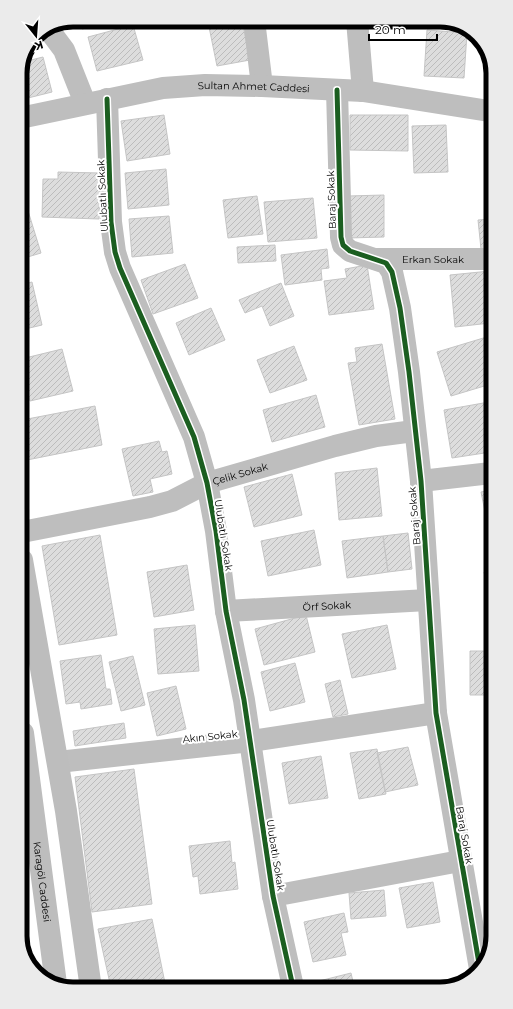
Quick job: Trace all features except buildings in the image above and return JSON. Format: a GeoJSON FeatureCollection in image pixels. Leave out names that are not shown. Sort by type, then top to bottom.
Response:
{"type":"FeatureCollection","features":[{"type":"Feature","properties":{"kind":"main road"},"geometry":{"type":"LineString","coordinates":[[27,588],[58,762],[90,982]]}},
{"type":"Feature","properties":{"kind":"main road","name":"Karagöl Caddesi"},"geometry":{"type":"LineString","coordinates":[[27,763],[55,978]]}},
{"type":"Feature","properties":{"kind":"street"},"geometry":{"type":"LineString","coordinates":[[255,27],[262,86]]}},
{"type":"Feature","properties":{"kind":"street"},"geometry":{"type":"LineString","coordinates":[[358,27],[364,91]]}},
{"type":"Feature","properties":{"kind":"street"},"geometry":{"type":"LineString","coordinates":[[51,33],[64,50],[85,104]]}},
{"type":"Feature","properties":{"kind":"street","name":"Sultan Ahmet Caddesi"},"geometry":{"type":"LineString","coordinates":[[27,116],[163,88],[204,85],[364,91],[486,111]]}},
{"type":"Feature","properties":{"kind":"street","name":"Baraj Sokak"},"geometry":{"type":"LineString","coordinates":[[337,90],[341,237],[343,245],[350,251],[386,263],[392,272],[409,372],[414,431],[421,481],[436,713],[460,861],[479,961]]}},
{"type":"Feature","properties":{"kind":"street","name":"Ulubatlı Sokak"},"geometry":{"type":"LineString","coordinates":[[107,99],[111,222],[115,252],[120,268],[194,438],[207,483],[216,531],[226,611],[251,741],[273,896],[292,982]]}},
{"type":"Feature","properties":{"kind":"street","name":"Erkan Sokak"},"geometry":{"type":"LineString","coordinates":[[376,259],[486,259]]}},
{"type":"Feature","properties":{"kind":"street","name":"Çelik Sokak"},"geometry":{"type":"LineString","coordinates":[[27,531],[150,507],[172,501],[207,483],[335,446],[376,436],[414,431]]}},
{"type":"Feature","properties":{"kind":"street"},"geometry":{"type":"LineString","coordinates":[[421,481],[486,474]]}},
{"type":"Feature","properties":{"kind":"street","name":"Örf Sokak"},"geometry":{"type":"LineString","coordinates":[[226,611],[428,600]]}},
{"type":"Feature","properties":{"kind":"street","name":"Akın Sokak"},"geometry":{"type":"LineString","coordinates":[[58,762],[251,741],[436,713]]}},
{"type":"Feature","properties":{"kind":"street"},"geometry":{"type":"LineString","coordinates":[[273,896],[460,861]]}},
{"type":"Feature","properties":{"kind":"cycle path"},"geometry":{"type":"LineString","coordinates":[[337,90],[341,237],[343,245],[350,251],[386,263],[392,272],[400,308],[409,372],[421,481],[436,713],[479,961]]}},
{"type":"Feature","properties":{"kind":"cycle path"},"geometry":{"type":"LineString","coordinates":[[107,99],[111,222],[115,252],[120,268],[194,437],[207,483],[216,531],[226,611],[244,700],[273,896],[292,982]]}}]}
